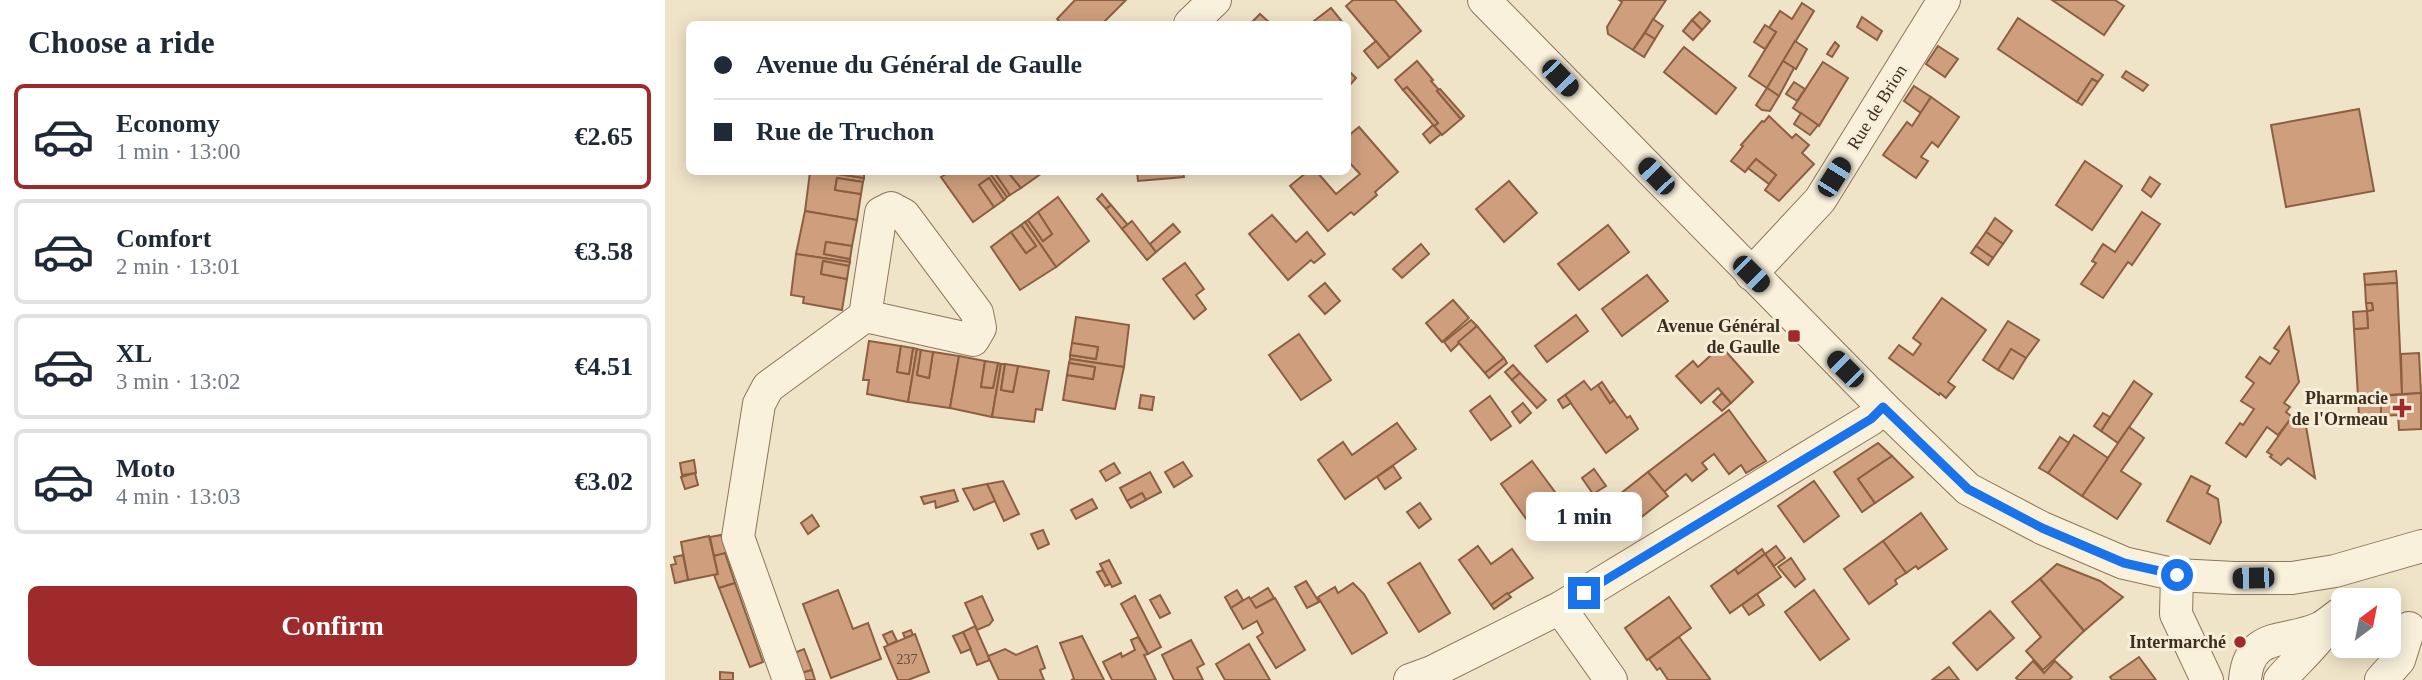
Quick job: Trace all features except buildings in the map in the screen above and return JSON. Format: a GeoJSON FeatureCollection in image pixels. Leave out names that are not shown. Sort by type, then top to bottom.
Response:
{"type":"FeatureCollection","features":[{"type":"Feature","properties":{"kind":"street"},"geometry":{"type":"LineString","coordinates":[[1193,21],[1215,0]]}},
{"type":"Feature","properties":{"kind":"street"},"geometry":{"type":"LineString","coordinates":[[1484,0],[1751,274],[1968,489],[2042,528],[2124,563],[2177,575],[2234,579],[2293,578],[2335,571],[2422,546]]}},
{"type":"Feature","properties":{"kind":"street","name":"Rue de Brion"},"geometry":{"type":"LineString","coordinates":[[1751,274],[1820,200],[1944,0]]}},
{"type":"Feature","properties":{"kind":"street"},"geometry":{"type":"LineString","coordinates":[[789,680],[738,537],[759,404],[768,387],[865,316]]}},
{"type":"Feature","properties":{"kind":"street"},"geometry":{"type":"LineString","coordinates":[[1410,680],[1433,672],[1560,608],[1871,419],[1883,407]]}},
{"type":"Feature","properties":{"kind":"street"},"geometry":{"type":"LineString","coordinates":[[2335,571],[2338,588]]}},
{"type":"Feature","properties":{"kind":"street"},"geometry":{"type":"LineString","coordinates":[[2177,575],[2176,614],[2207,680]]}},
{"type":"Feature","properties":{"kind":"street"},"geometry":{"type":"LineString","coordinates":[[1560,608],[1611,680]]}},
{"type":"Feature","properties":{"kind":"street"},"geometry":{"type":"LineString","coordinates":[[2246,680],[2246,664],[2260,646],[2285,636],[2320,628],[2331,619]]}},
{"type":"Feature","properties":{"kind":"street"},"geometry":{"type":"LineString","coordinates":[[2280,680],[2331,624]]}},
{"type":"Feature","properties":{"kind":"street"},"geometry":{"type":"LineString","coordinates":[[2381,680],[2399,660],[2410,628]]}},
{"type":"Feature","properties":{"kind":"street"},"geometry":{"type":"LineString","coordinates":[[2393,680],[2411,663],[2421,642],[2410,628]]}},
{"type":"Feature","properties":{"kind":"place","name":"Avenue Général de Gaulle"},"geometry":{"type":"Point","coordinates":[1794,336]}},
{"type":"Feature","properties":{"kind":"place","name":"Pharmacie de l'Ormeau"},"geometry":{"type":"Point","coordinates":[2402,408]}},
{"type":"Feature","properties":{"kind":"place","name":"Intermarché"},"geometry":{"type":"Point","coordinates":[2240,642]}},
{"type":"Feature","properties":{"kind":"route"},"geometry":{"type":"LineString","coordinates":[[1584,593],[1871,419],[1883,407],[1968,489],[2042,528],[2124,563],[2177,575]]}}]}
